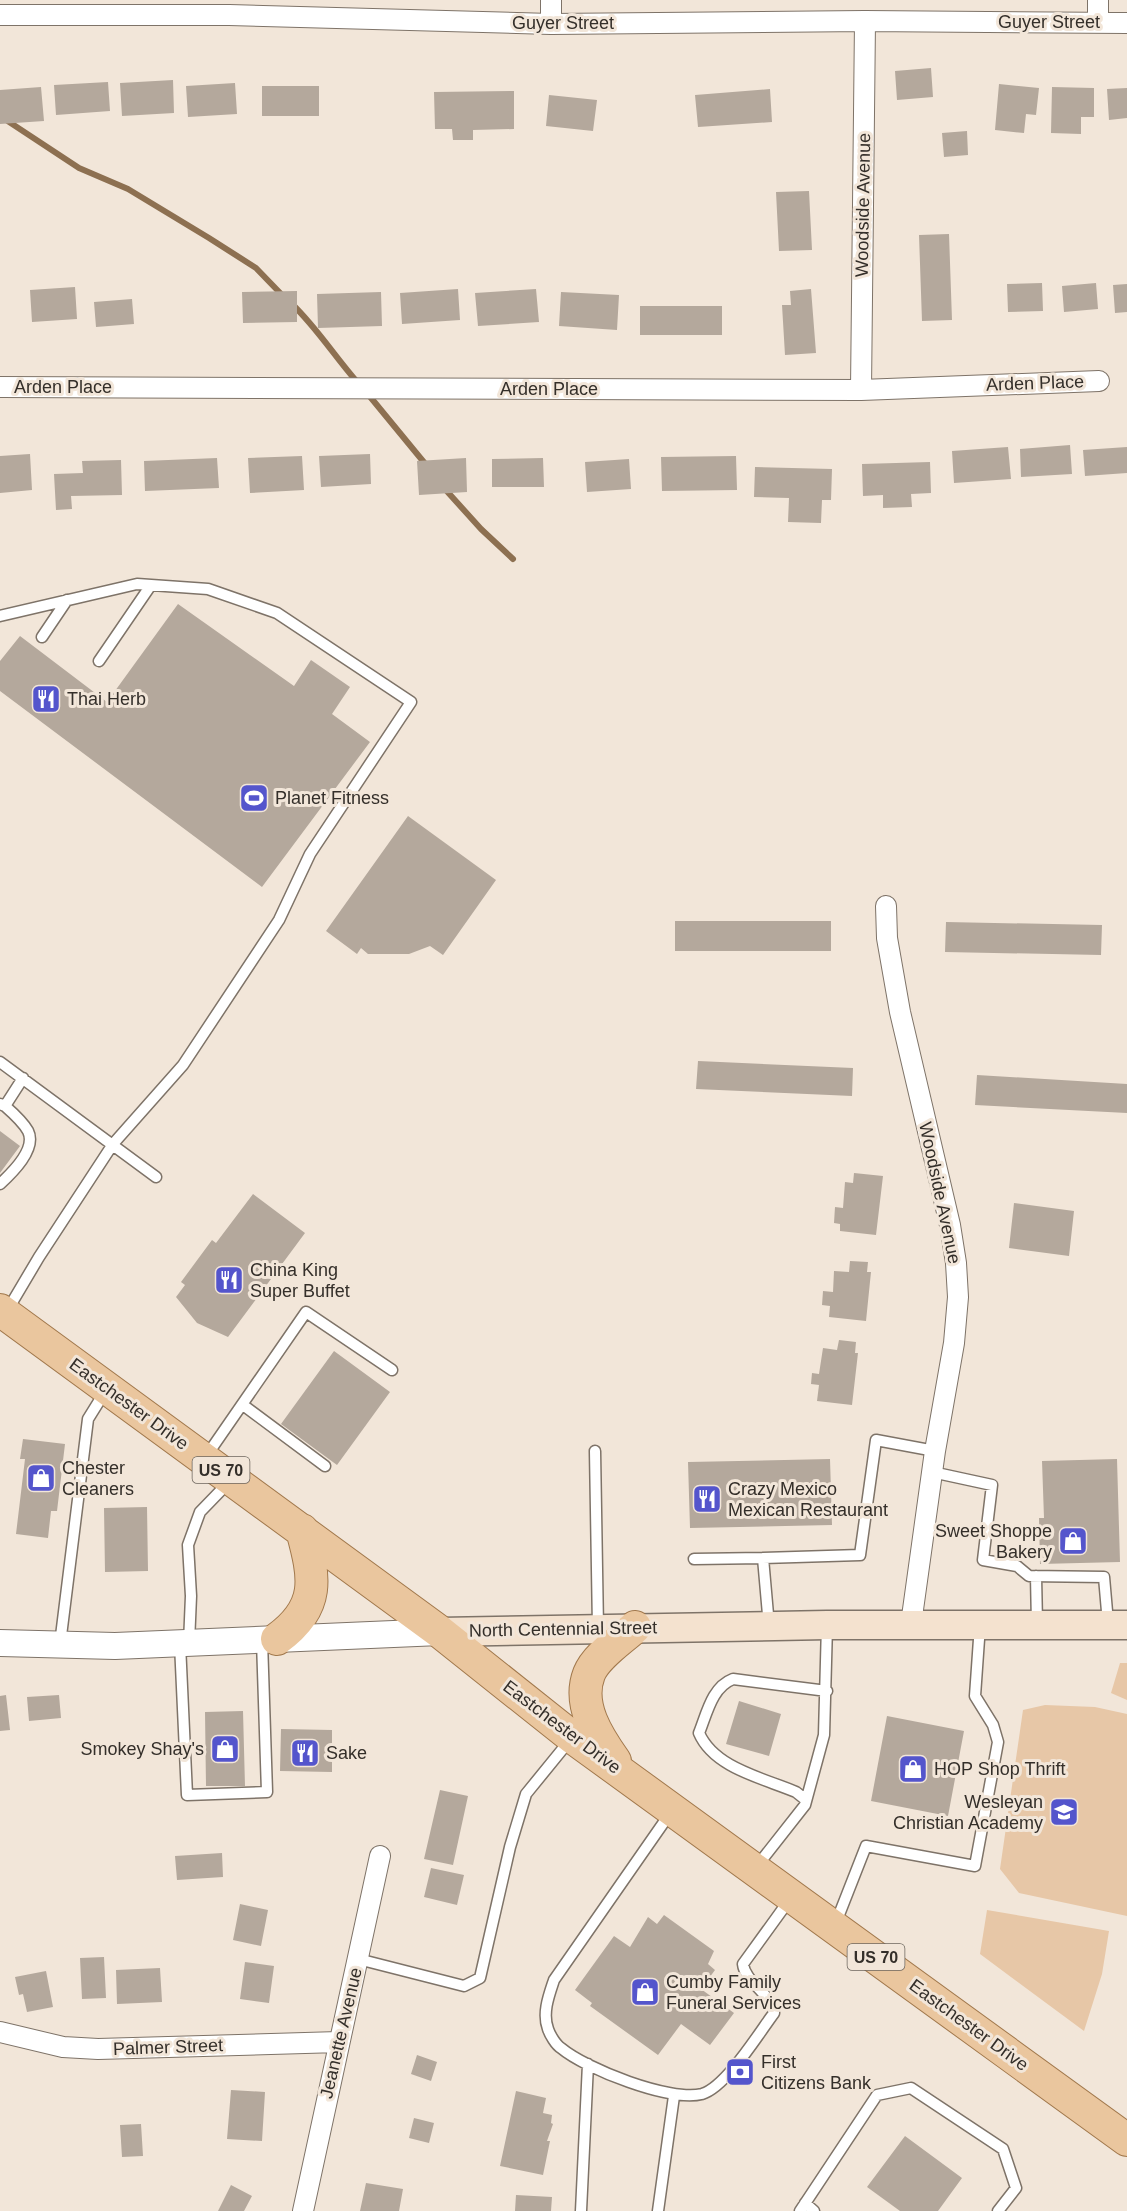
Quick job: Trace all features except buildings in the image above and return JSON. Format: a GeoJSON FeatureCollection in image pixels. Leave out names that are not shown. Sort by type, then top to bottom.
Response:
{"type":"FeatureCollection","features":[{"type":"Feature","properties":{"kind":"main road","name":"Eastchester Drive"},"geometry":{"type":"LineString","coordinates":[[3,1312],[440,1632],[572,1737],[1127,2140]]}},
{"type":"Feature","properties":{"kind":"main road"},"geometry":{"type":"LineString","coordinates":[[269,1639],[296,1625],[302,1617],[314,1587],[310,1559],[302,1530]]}},
{"type":"Feature","properties":{"kind":"main road","name":"North Centennial Street"},"geometry":{"type":"LineString","coordinates":[[440,1632],[911,1624],[1118,1625]]}},
{"type":"Feature","properties":{"kind":"main road"},"geometry":{"type":"LineString","coordinates":[[625,1774],[596,1734],[585,1693],[589,1673],[599,1660],[635,1627]]}},
{"type":"Feature","properties":{"kind":"street"},"geometry":{"type":"LineString","coordinates":[[551,0],[551,24]]}},
{"type":"Feature","properties":{"kind":"street"},"geometry":{"type":"LineString","coordinates":[[1098,0],[1098,23]]}},
{"type":"Feature","properties":{"kind":"street","name":"Guyer Street"},"geometry":{"type":"LineString","coordinates":[[0,15],[229,8],[551,24],[865,21],[1127,23]]}},
{"type":"Feature","properties":{"kind":"street","name":"Woodside Avenue"},"geometry":{"type":"LineString","coordinates":[[861,390],[865,21]]}},
{"type":"Feature","properties":{"kind":"street","name":"Arden Place"},"geometry":{"type":"LineString","coordinates":[[0,387],[861,390],[1099,381]]}},
{"type":"Feature","properties":{"kind":"street","name":"Woodside Avenue"},"geometry":{"type":"LineString","coordinates":[[886,906],[889,949],[900,1012],[950,1225],[958,1297],[954,1343],[935,1451],[911,1624]]}},
{"type":"Feature","properties":{"kind":"street","name":"North Centennial Street"},"geometry":{"type":"LineString","coordinates":[[0,1643],[60,1645],[185,1643],[440,1632]]}},
{"type":"Feature","properties":{"kind":"street","name":"Jeanette Avenue"},"geometry":{"type":"LineString","coordinates":[[303,2211],[380,1856]]}},
{"type":"Feature","properties":{"kind":"street","name":"Palmer Street"},"geometry":{"type":"LineString","coordinates":[[0,2032],[63,2047],[98,2049],[339,2042]]}},
{"type":"Feature","properties":{"kind":"lane"},"geometry":{"type":"LineString","coordinates":[[0,616],[137,584],[208,589],[277,613],[411,702],[310,854],[279,920],[183,1065],[113,1144],[3,1312]]}},
{"type":"Feature","properties":{"kind":"lane"},"geometry":{"type":"LineString","coordinates":[[99,661],[151,585]]}},
{"type":"Feature","properties":{"kind":"lane"},"geometry":{"type":"LineString","coordinates":[[42,636],[67,600]]}},
{"type":"Feature","properties":{"kind":"lane"},"geometry":{"type":"LineString","coordinates":[[0,1062],[156,1177]]}},
{"type":"Feature","properties":{"kind":"lane"},"geometry":{"type":"LineString","coordinates":[[0,1184],[25,1155],[30,1143],[28,1132],[3,1105],[23,1078]]}},
{"type":"Feature","properties":{"kind":"lane"},"geometry":{"type":"LineString","coordinates":[[204,1458],[243,1406],[306,1312],[392,1370]]}},
{"type":"Feature","properties":{"kind":"lane"},"geometry":{"type":"LineString","coordinates":[[60,1645],[81,1460],[88,1419],[108,1388]]}},
{"type":"Feature","properties":{"kind":"lane"},"geometry":{"type":"LineString","coordinates":[[243,1406],[325,1467]]}},
{"type":"Feature","properties":{"kind":"lane"},"geometry":{"type":"LineString","coordinates":[[694,1559],[860,1555],[876,1440],[935,1451]]}},
{"type":"Feature","properties":{"kind":"lane"},"geometry":{"type":"LineString","coordinates":[[595,1451],[598,1628]]}},
{"type":"Feature","properties":{"kind":"lane"},"geometry":{"type":"LineString","coordinates":[[932,1472],[992,1485],[983,1560],[1017,1566],[1029,1576],[1104,1577],[1118,1625]]}},
{"type":"Feature","properties":{"kind":"lane"},"geometry":{"type":"LineString","coordinates":[[232,1479],[200,1512],[188,1545],[191,1596],[185,1643],[187,1795],[267,1792],[269,1639]]}},
{"type":"Feature","properties":{"kind":"lane"},"geometry":{"type":"LineString","coordinates":[[763,1557],[769,1626]]}},
{"type":"Feature","properties":{"kind":"lane"},"geometry":{"type":"LineString","coordinates":[[1036,1576],[1037,1625]]}},
{"type":"Feature","properties":{"kind":"lane"},"geometry":{"type":"LineString","coordinates":[[835,1927],[866,1846],[975,1866],[998,1742],[993,1725],[975,1696],[980,1624]]}},
{"type":"Feature","properties":{"kind":"lane"},"geometry":{"type":"LineString","coordinates":[[755,1869],[806,1800],[824,1735],[827,1625]]}},
{"type":"Feature","properties":{"kind":"lane"},"geometry":{"type":"LineString","coordinates":[[806,1800],[796,1792],[720,1758],[705,1747],[699,1732],[712,1698],[723,1683],[733,1679],[827,1691]]}},
{"type":"Feature","properties":{"kind":"lane"},"geometry":{"type":"LineString","coordinates":[[358,1959],[464,1986],[480,1978],[510,1847],[526,1794],[572,1737]]}},
{"type":"Feature","properties":{"kind":"lane"},"geometry":{"type":"LineString","coordinates":[[673,1810],[554,1980],[546,2003],[548,2028],[560,2048],[606,2074],[674,2096],[703,2094],[720,2083],[774,2013],[772,2000],[744,1971],[743,1964],[792,1896]]}},
{"type":"Feature","properties":{"kind":"lane"},"geometry":{"type":"LineString","coordinates":[[581,2211],[588,2064]]}},
{"type":"Feature","properties":{"kind":"lane"},"geometry":{"type":"LineString","coordinates":[[814,2211],[802,2207],[877,2095],[911,2088],[1004,2149],[1016,2188],[998,2211]]}},
{"type":"Feature","properties":{"kind":"lane"},"geometry":{"type":"LineString","coordinates":[[657,2211],[674,2096]]}},
{"type":"Feature","properties":{"kind":"shaded area"},"geometry":{"type":"Polygon","coordinates":[[[1120,1663],[1127,1663],[1127,1700],[1111,1693],[1120,1663]]]}},
{"type":"Feature","properties":{"kind":"shaded area"},"geometry":{"type":"Polygon","coordinates":[[[1045,1705],[1095,1707],[1127,1714],[1127,1916],[1019,1893],[1000,1869],[1023,1710],[1045,1705]]]}},
{"type":"Feature","properties":{"kind":"shaded area"},"geometry":{"type":"Polygon","coordinates":[[[987,1910],[1109,1931],[1102,1974],[1084,2031],[980,1954],[987,1910]]]}},
{"type":"Feature","properties":{"kind":"waterway"},"geometry":{"type":"LineString","coordinates":[[0,116],[79,168],[128,189],[209,238],[256,268],[284,297]]}},
{"type":"Feature","properties":{"kind":"waterway"},"geometry":{"type":"LineString","coordinates":[[292,304],[358,383]]}},
{"type":"Feature","properties":{"kind":"waterway"},"geometry":{"type":"LineString","coordinates":[[367,393],[427,466]]}},
{"type":"Feature","properties":{"kind":"waterway"},"geometry":{"type":"LineString","coordinates":[[444,488],[481,529],[513,559]]}},
{"type":"Feature","properties":{"kind":"place","name":"Thai Herb"},"geometry":{"type":"Point","coordinates":[46,699]}},
{"type":"Feature","properties":{"kind":"place","name":"Planet Fitness"},"geometry":{"type":"Point","coordinates":[254,798]}},
{"type":"Feature","properties":{"kind":"place","name":"China King Super Buffet"},"geometry":{"type":"Point","coordinates":[229,1280]}},
{"type":"Feature","properties":{"kind":"place","name":"Chester Cleaners"},"geometry":{"type":"Point","coordinates":[41,1478]}},
{"type":"Feature","properties":{"kind":"place","name":"Crazy Mexico Mexican Restaurant"},"geometry":{"type":"Point","coordinates":[707,1499]}},
{"type":"Feature","properties":{"kind":"place","name":"Sweet Shoppe Bakery"},"geometry":{"type":"Point","coordinates":[1073,1541]}},
{"type":"Feature","properties":{"kind":"place","name":"Smokey Shay's"},"geometry":{"type":"Point","coordinates":[225,1749]}},
{"type":"Feature","properties":{"kind":"place","name":"Sake"},"geometry":{"type":"Point","coordinates":[305,1753]}},
{"type":"Feature","properties":{"kind":"place","name":"HOP Shop Thrift"},"geometry":{"type":"Point","coordinates":[913,1769]}},
{"type":"Feature","properties":{"kind":"place","name":"Wesleyan Christian Academy"},"geometry":{"type":"Point","coordinates":[1064,1812]}},
{"type":"Feature","properties":{"kind":"place","name":"Cumby Family Funeral Services"},"geometry":{"type":"Point","coordinates":[645,1992]}},
{"type":"Feature","properties":{"kind":"place","name":"First Citizens Bank"},"geometry":{"type":"Point","coordinates":[740,2072]}}]}
